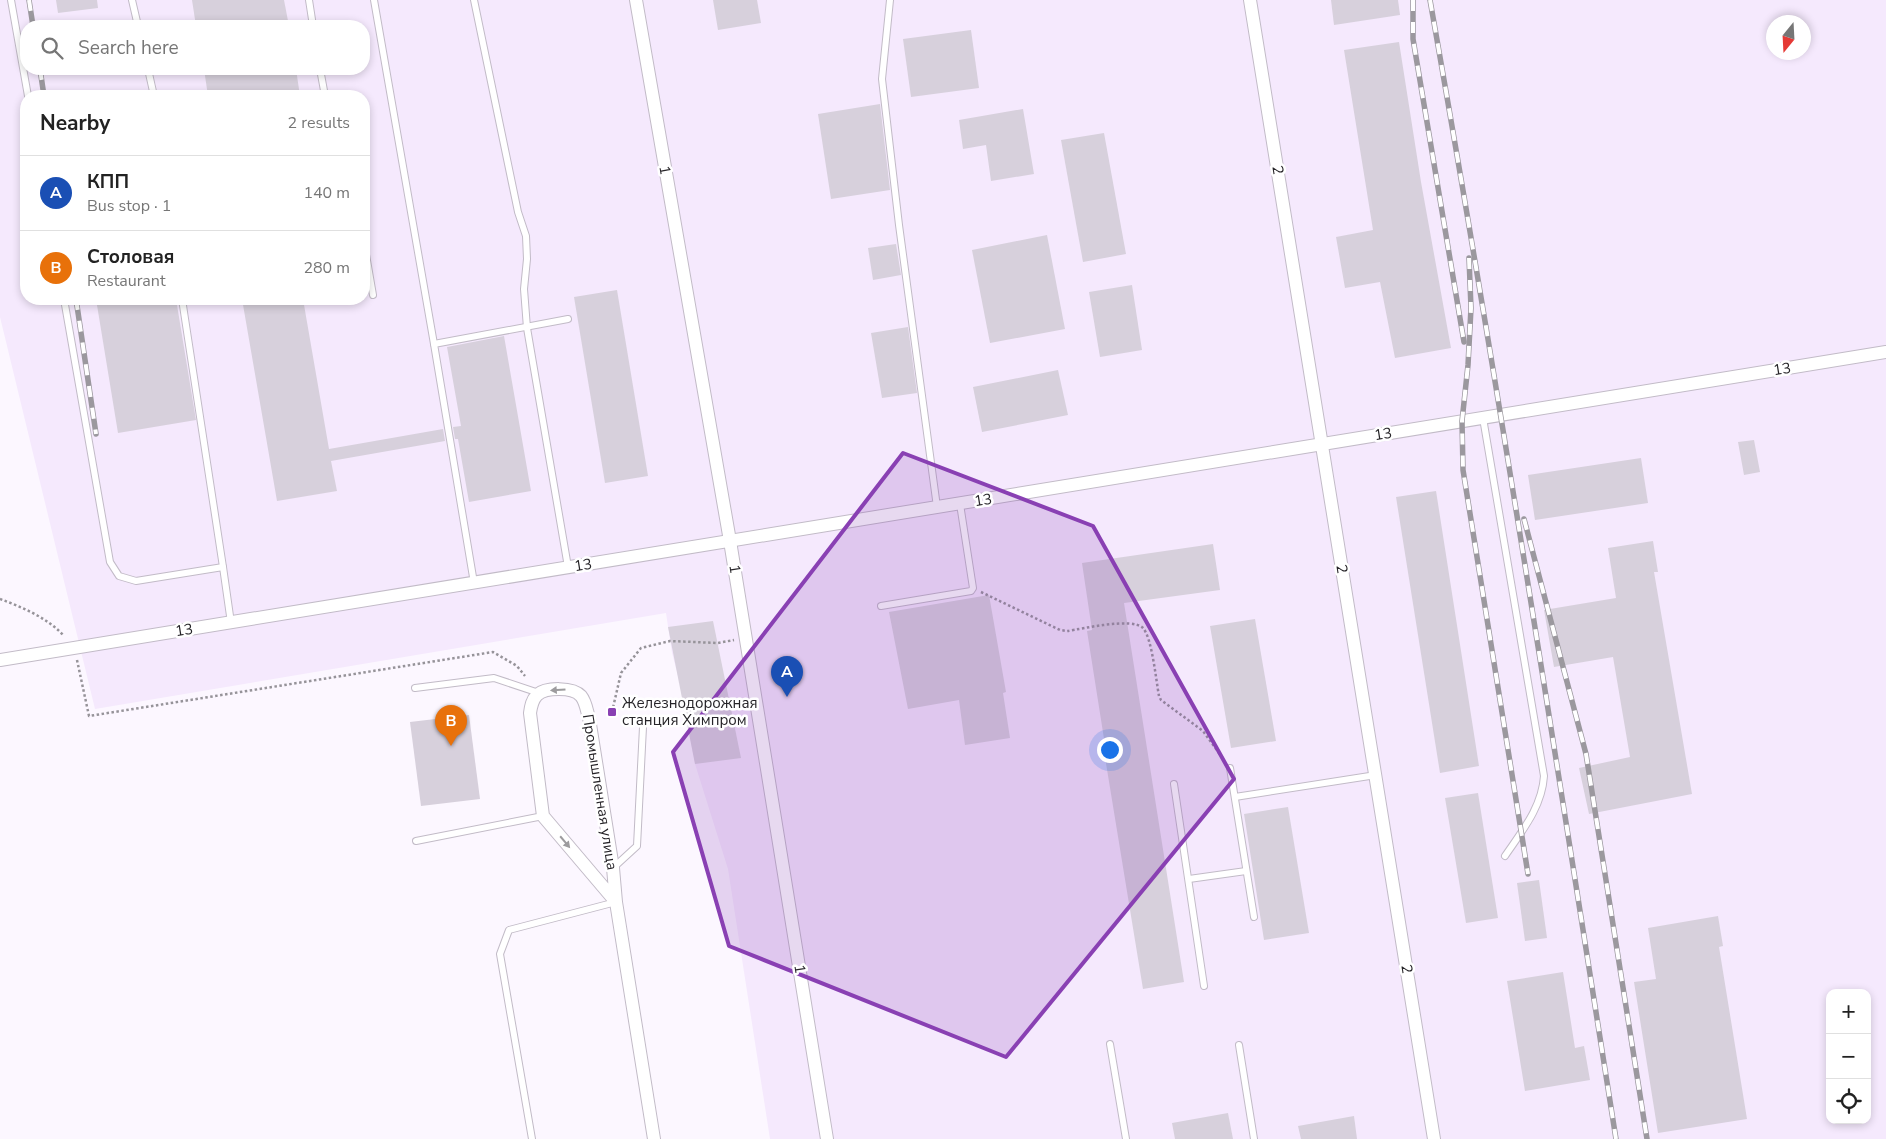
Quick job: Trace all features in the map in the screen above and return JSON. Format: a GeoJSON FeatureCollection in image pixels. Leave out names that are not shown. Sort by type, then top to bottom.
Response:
{"type":"FeatureCollection","features":[{"type":"Feature","properties":{"kind":"street","name":"1"},"geometry":{"type":"LineString","coordinates":[[636,0],[730,541],[827,1139]]}},
{"type":"Feature","properties":{"kind":"street","name":"2"},"geometry":{"type":"LineString","coordinates":[[1250,0],[1434,1139]]}},
{"type":"Feature","properties":{"kind":"street","name":"13"},"geometry":{"type":"LineString","coordinates":[[0,660],[1886,352]]}},
{"type":"Feature","properties":{"kind":"street","name":"Промышленная улица"},"geometry":{"type":"LineString","coordinates":[[539,693],[560,689],[575,691],[582,698],[589,718],[654,1139]]}},
{"type":"Feature","properties":{"kind":"street"},"geometry":{"type":"LineString","coordinates":[[539,693],[532,701],[530,713],[544,816]]}},
{"type":"Feature","properties":{"kind":"street","name":"Промышленная улица"},"geometry":{"type":"LineString","coordinates":[[544,816],[616,902]]}},
{"type":"Feature","properties":{"kind":"lane"},"geometry":{"type":"LineString","coordinates":[[12,0],[20,48]]}},
{"type":"Feature","properties":{"kind":"lane"},"geometry":{"type":"LineString","coordinates":[[132,0],[137,20]]}},
{"type":"Feature","properties":{"kind":"lane"},"geometry":{"type":"LineString","coordinates":[[309,0],[313,20]]}},
{"type":"Feature","properties":{"kind":"lane"},"geometry":{"type":"LineString","coordinates":[[374,0],[474,583]]}},
{"type":"Feature","properties":{"kind":"lane"},"geometry":{"type":"LineString","coordinates":[[474,0],[518,212],[526,236],[528,259],[524,289],[527,328],[568,567]]}},
{"type":"Feature","properties":{"kind":"lane"},"geometry":{"type":"LineString","coordinates":[[890,0],[882,79],[899,225],[937,507]]}},
{"type":"Feature","properties":{"kind":"lane"},"geometry":{"type":"LineString","coordinates":[[24,75],[27,90]]}},
{"type":"Feature","properties":{"kind":"lane"},"geometry":{"type":"LineString","coordinates":[[149,75],[153,90]]}},
{"type":"Feature","properties":{"kind":"lane"},"geometry":{"type":"LineString","coordinates":[[321,75],[324,90]]}},
{"type":"Feature","properties":{"kind":"lane"},"geometry":{"type":"LineString","coordinates":[[370,274],[374,295]]}},
{"type":"Feature","properties":{"kind":"lane"},"geometry":{"type":"LineString","coordinates":[[65,305],[110,562],[119,576],[136,581],[223,567]]}},
{"type":"Feature","properties":{"kind":"lane"},"geometry":{"type":"LineString","coordinates":[[183,305],[231,623]]}},
{"type":"Feature","properties":{"kind":"lane"},"geometry":{"type":"LineString","coordinates":[[434,344],[568,319]]}},
{"type":"Feature","properties":{"kind":"lane"},"geometry":{"type":"LineString","coordinates":[[1483,418],[1544,776],[1543,790],[1538,804],[1505,856]]}},
{"type":"Feature","properties":{"kind":"lane"},"geometry":{"type":"LineString","coordinates":[[880,606],[971,591],[973,588],[960,504]]}},
{"type":"Feature","properties":{"kind":"lane"},"geometry":{"type":"LineString","coordinates":[[415,688],[494,678],[539,693]]}},
{"type":"Feature","properties":{"kind":"lane"},"geometry":{"type":"LineString","coordinates":[[613,868],[637,846],[643,727]]}},
{"type":"Feature","properties":{"kind":"lane"},"geometry":{"type":"LineString","coordinates":[[1230,768],[1254,917]]}},
{"type":"Feature","properties":{"kind":"lane"},"geometry":{"type":"LineString","coordinates":[[1235,797],[1376,776]]}},
{"type":"Feature","properties":{"kind":"lane"},"geometry":{"type":"LineString","coordinates":[[1174,784],[1204,986]]}},
{"type":"Feature","properties":{"kind":"lane"},"geometry":{"type":"LineString","coordinates":[[416,842],[544,816]]}},
{"type":"Feature","properties":{"kind":"lane"},"geometry":{"type":"LineString","coordinates":[[1189,879],[1246,871]]}},
{"type":"Feature","properties":{"kind":"lane"},"geometry":{"type":"LineString","coordinates":[[532,1139],[500,954],[509,930],[616,902]]}},
{"type":"Feature","properties":{"kind":"lane"},"geometry":{"type":"LineString","coordinates":[[1110,1044],[1126,1139]]}},
{"type":"Feature","properties":{"kind":"lane"},"geometry":{"type":"LineString","coordinates":[[1239,1045],[1254,1139]]}},
{"type":"Feature","properties":{"kind":"path"},"geometry":{"type":"LineString","coordinates":[[973,588],[1060,630],[1067,631],[1127,623],[1138,624],[1149,639],[1161,700],[1203,731],[1230,768]]}},
{"type":"Feature","properties":{"kind":"path"},"geometry":{"type":"LineString","coordinates":[[0,599],[20,606],[57,628],[78,648],[90,716],[493,652],[517,666],[539,693]]}},
{"type":"Feature","properties":{"kind":"path"},"geometry":{"type":"LineString","coordinates":[[612,712],[622,673],[641,648],[670,641],[718,643]]}},
{"type":"Feature","properties":{"kind":"highlighted area"},"geometry":{"type":"Polygon","coordinates":[[[903,453],[1093,526],[1234,779],[1006,1057],[729,946],[673,752],[903,453]]]}},
{"type":"Feature","properties":{"kind":"shaded area"},"geometry":{"type":"Polygon","coordinates":[[[0,0],[1886,0],[1886,1139],[770,1139],[728,869],[695,764],[682,691],[672,653],[666,613],[95,709],[0,317],[0,0]]]}},
{"type":"Feature","properties":{"kind":"building"},"geometry":{"type":"Polygon","coordinates":[[[56,0],[97,0],[98,8],[58,13],[56,0]]]}},
{"type":"Feature","properties":{"kind":"building"},"geometry":{"type":"Polygon","coordinates":[[[192,0],[284,0],[288,20],[195,20],[192,0]]]}},
{"type":"Feature","properties":{"kind":"building"},"geometry":{"type":"Polygon","coordinates":[[[713,0],[757,0],[761,23],[718,30],[713,0]]]}},
{"type":"Feature","properties":{"kind":"building"},"geometry":{"type":"Polygon","coordinates":[[[1331,0],[1398,0],[1400,15],[1334,25],[1331,0]]]}},
{"type":"Feature","properties":{"kind":"building"},"geometry":{"type":"Polygon","coordinates":[[[971,30],[979,88],[911,97],[903,39],[971,30]]]}},
{"type":"Feature","properties":{"kind":"building"},"geometry":{"type":"Polygon","coordinates":[[[1399,42],[1421,182],[1451,348],[1395,358],[1380,282],[1345,288],[1336,237],[1373,230],[1344,50],[1399,42]]]}},
{"type":"Feature","properties":{"kind":"building"},"geometry":{"type":"Polygon","coordinates":[[[205,75],[297,75],[299,90],[207,90],[205,75]]]}},
{"type":"Feature","properties":{"kind":"building"},"geometry":{"type":"Polygon","coordinates":[[[880,104],[890,190],[831,199],[818,114],[880,104]]]}},
{"type":"Feature","properties":{"kind":"building"},"geometry":{"type":"Polygon","coordinates":[[[1023,109],[1034,174],[991,181],[986,145],[963,149],[959,120],[1023,109]]]}},
{"type":"Feature","properties":{"kind":"building"},"geometry":{"type":"Polygon","coordinates":[[[1104,133],[1126,254],[1083,262],[1061,140],[1104,133]]]}},
{"type":"Feature","properties":{"kind":"building"},"geometry":{"type":"Polygon","coordinates":[[[1047,235],[1065,329],[990,343],[972,250],[1047,235]]]}},
{"type":"Feature","properties":{"kind":"building"},"geometry":{"type":"Polygon","coordinates":[[[896,244],[901,275],[873,280],[868,248],[896,244]]]}},
{"type":"Feature","properties":{"kind":"building"},"geometry":{"type":"Polygon","coordinates":[[[1132,285],[1142,350],[1100,357],[1089,292],[1132,285]]]}},
{"type":"Feature","properties":{"kind":"building"},"geometry":{"type":"Polygon","coordinates":[[[617,290],[648,476],[605,483],[574,297],[617,290]]]}},
{"type":"Feature","properties":{"kind":"building"},"geometry":{"type":"Polygon","coordinates":[[[97,305],[177,305],[196,420],[118,433],[97,305]]]}},
{"type":"Feature","properties":{"kind":"building"},"geometry":{"type":"Polygon","coordinates":[[[243,305],[304,305],[329,449],[443,429],[445,441],[331,461],[337,491],[277,501],[243,305]]]}},
{"type":"Feature","properties":{"kind":"building"},"geometry":{"type":"Polygon","coordinates":[[[908,327],[917,393],[882,398],[871,333],[908,327]]]}},
{"type":"Feature","properties":{"kind":"building"},"geometry":{"type":"Polygon","coordinates":[[[504,336],[531,491],[469,502],[458,439],[455,439],[453,427],[461,426],[447,347],[504,336]]]}},
{"type":"Feature","properties":{"kind":"building"},"geometry":{"type":"Polygon","coordinates":[[[1058,370],[1068,415],[982,432],[973,387],[1058,370]]]}},
{"type":"Feature","properties":{"kind":"building"},"geometry":{"type":"Polygon","coordinates":[[[1754,440],[1760,472],[1744,475],[1738,442],[1754,440]]]}},
{"type":"Feature","properties":{"kind":"building"},"geometry":{"type":"Polygon","coordinates":[[[1641,458],[1648,503],[1535,520],[1528,475],[1641,458]]]}},
{"type":"Feature","properties":{"kind":"building"},"geometry":{"type":"Polygon","coordinates":[[[1436,491],[1479,766],[1440,773],[1396,497],[1436,491]]]}},
{"type":"Feature","properties":{"kind":"building"},"geometry":{"type":"Polygon","coordinates":[[[1653,541],[1658,572],[1654,572],[1692,794],[1589,814],[1579,768],[1630,757],[1613,657],[1554,667],[1544,610],[1616,598],[1608,548],[1653,541]]]}},
{"type":"Feature","properties":{"kind":"building"},"geometry":{"type":"Polygon","coordinates":[[[1213,544],[1220,590],[1124,603],[1184,982],[1143,989],[1103,745],[1105,745],[1087,631],[1092,630],[1082,563],[1213,544]]]}},
{"type":"Feature","properties":{"kind":"building"},"geometry":{"type":"Polygon","coordinates":[[[989,595],[1006,692],[1003,693],[1010,738],[965,745],[959,700],[908,709],[889,612],[989,595]]]}},
{"type":"Feature","properties":{"kind":"building"},"geometry":{"type":"Polygon","coordinates":[[[1255,619],[1276,741],[1231,748],[1210,626],[1255,619]]]}},
{"type":"Feature","properties":{"kind":"building"},"geometry":{"type":"Polygon","coordinates":[[[713,621],[741,758],[695,764],[668,627],[713,621]]]}},
{"type":"Feature","properties":{"kind":"building"},"geometry":{"type":"Polygon","coordinates":[[[469,715],[480,799],[421,806],[410,722],[469,715]]]}},
{"type":"Feature","properties":{"kind":"building"},"geometry":{"type":"Polygon","coordinates":[[[1478,793],[1498,918],[1466,923],[1445,798],[1478,793]]]}},
{"type":"Feature","properties":{"kind":"building"},"geometry":{"type":"Polygon","coordinates":[[[1288,807],[1309,933],[1264,940],[1244,814],[1288,807]]]}},
{"type":"Feature","properties":{"kind":"building"},"geometry":{"type":"Polygon","coordinates":[[[1539,880],[1547,938],[1525,941],[1517,883],[1539,880]]]}},
{"type":"Feature","properties":{"kind":"building"},"geometry":{"type":"Polygon","coordinates":[[[1718,916],[1723,946],[1719,947],[1747,1119],[1658,1133],[1634,982],[1656,979],[1648,928],[1718,916]]]}},
{"type":"Feature","properties":{"kind":"building"},"geometry":{"type":"Polygon","coordinates":[[[1563,972],[1575,1048],[1584,1046],[1590,1080],[1525,1091],[1507,981],[1563,972]]]}},
{"type":"Feature","properties":{"kind":"building"},"geometry":{"type":"Polygon","coordinates":[[[1228,1113],[1233,1139],[1175,1139],[1172,1123],[1228,1113]]]}},
{"type":"Feature","properties":{"kind":"building"},"geometry":{"type":"Polygon","coordinates":[[[1354,1116],[1357,1139],[1301,1139],[1298,1126],[1354,1116]]]}},
{"type":"Feature","properties":{"kind":"railway"},"geometry":{"type":"LineString","coordinates":[[29,0],[32,20]]}},
{"type":"Feature","properties":{"kind":"railway"},"geometry":{"type":"LineString","coordinates":[[1413,0],[1413,39],[1464,342]]}},
{"type":"Feature","properties":{"kind":"railway"},"geometry":{"type":"LineString","coordinates":[[1430,0],[1502,427],[1616,1139]]}},
{"type":"Feature","properties":{"kind":"railway"},"geometry":{"type":"LineString","coordinates":[[41,75],[43,90]]}},
{"type":"Feature","properties":{"kind":"railway"},"geometry":{"type":"LineString","coordinates":[[1469,258],[1471,308],[1468,365],[1462,421],[1463,470],[1528,874]]}},
{"type":"Feature","properties":{"kind":"railway"},"geometry":{"type":"LineString","coordinates":[[77,305],[96,434]]}},
{"type":"Feature","properties":{"kind":"railway"},"geometry":{"type":"LineString","coordinates":[[1524,519],[1586,754],[1647,1139]]}},
{"type":"Feature","properties":{"kind":"place","name":"КПП"},"geometry":{"type":"Point","coordinates":[787,697]}},
{"type":"Feature","properties":{"kind":"place","name":"Железнодорожная станция Химпром"},"geometry":{"type":"Point","coordinates":[612,712]}},
{"type":"Feature","properties":{"kind":"place","name":"Столовая"},"geometry":{"type":"Point","coordinates":[451,746]}}]}
